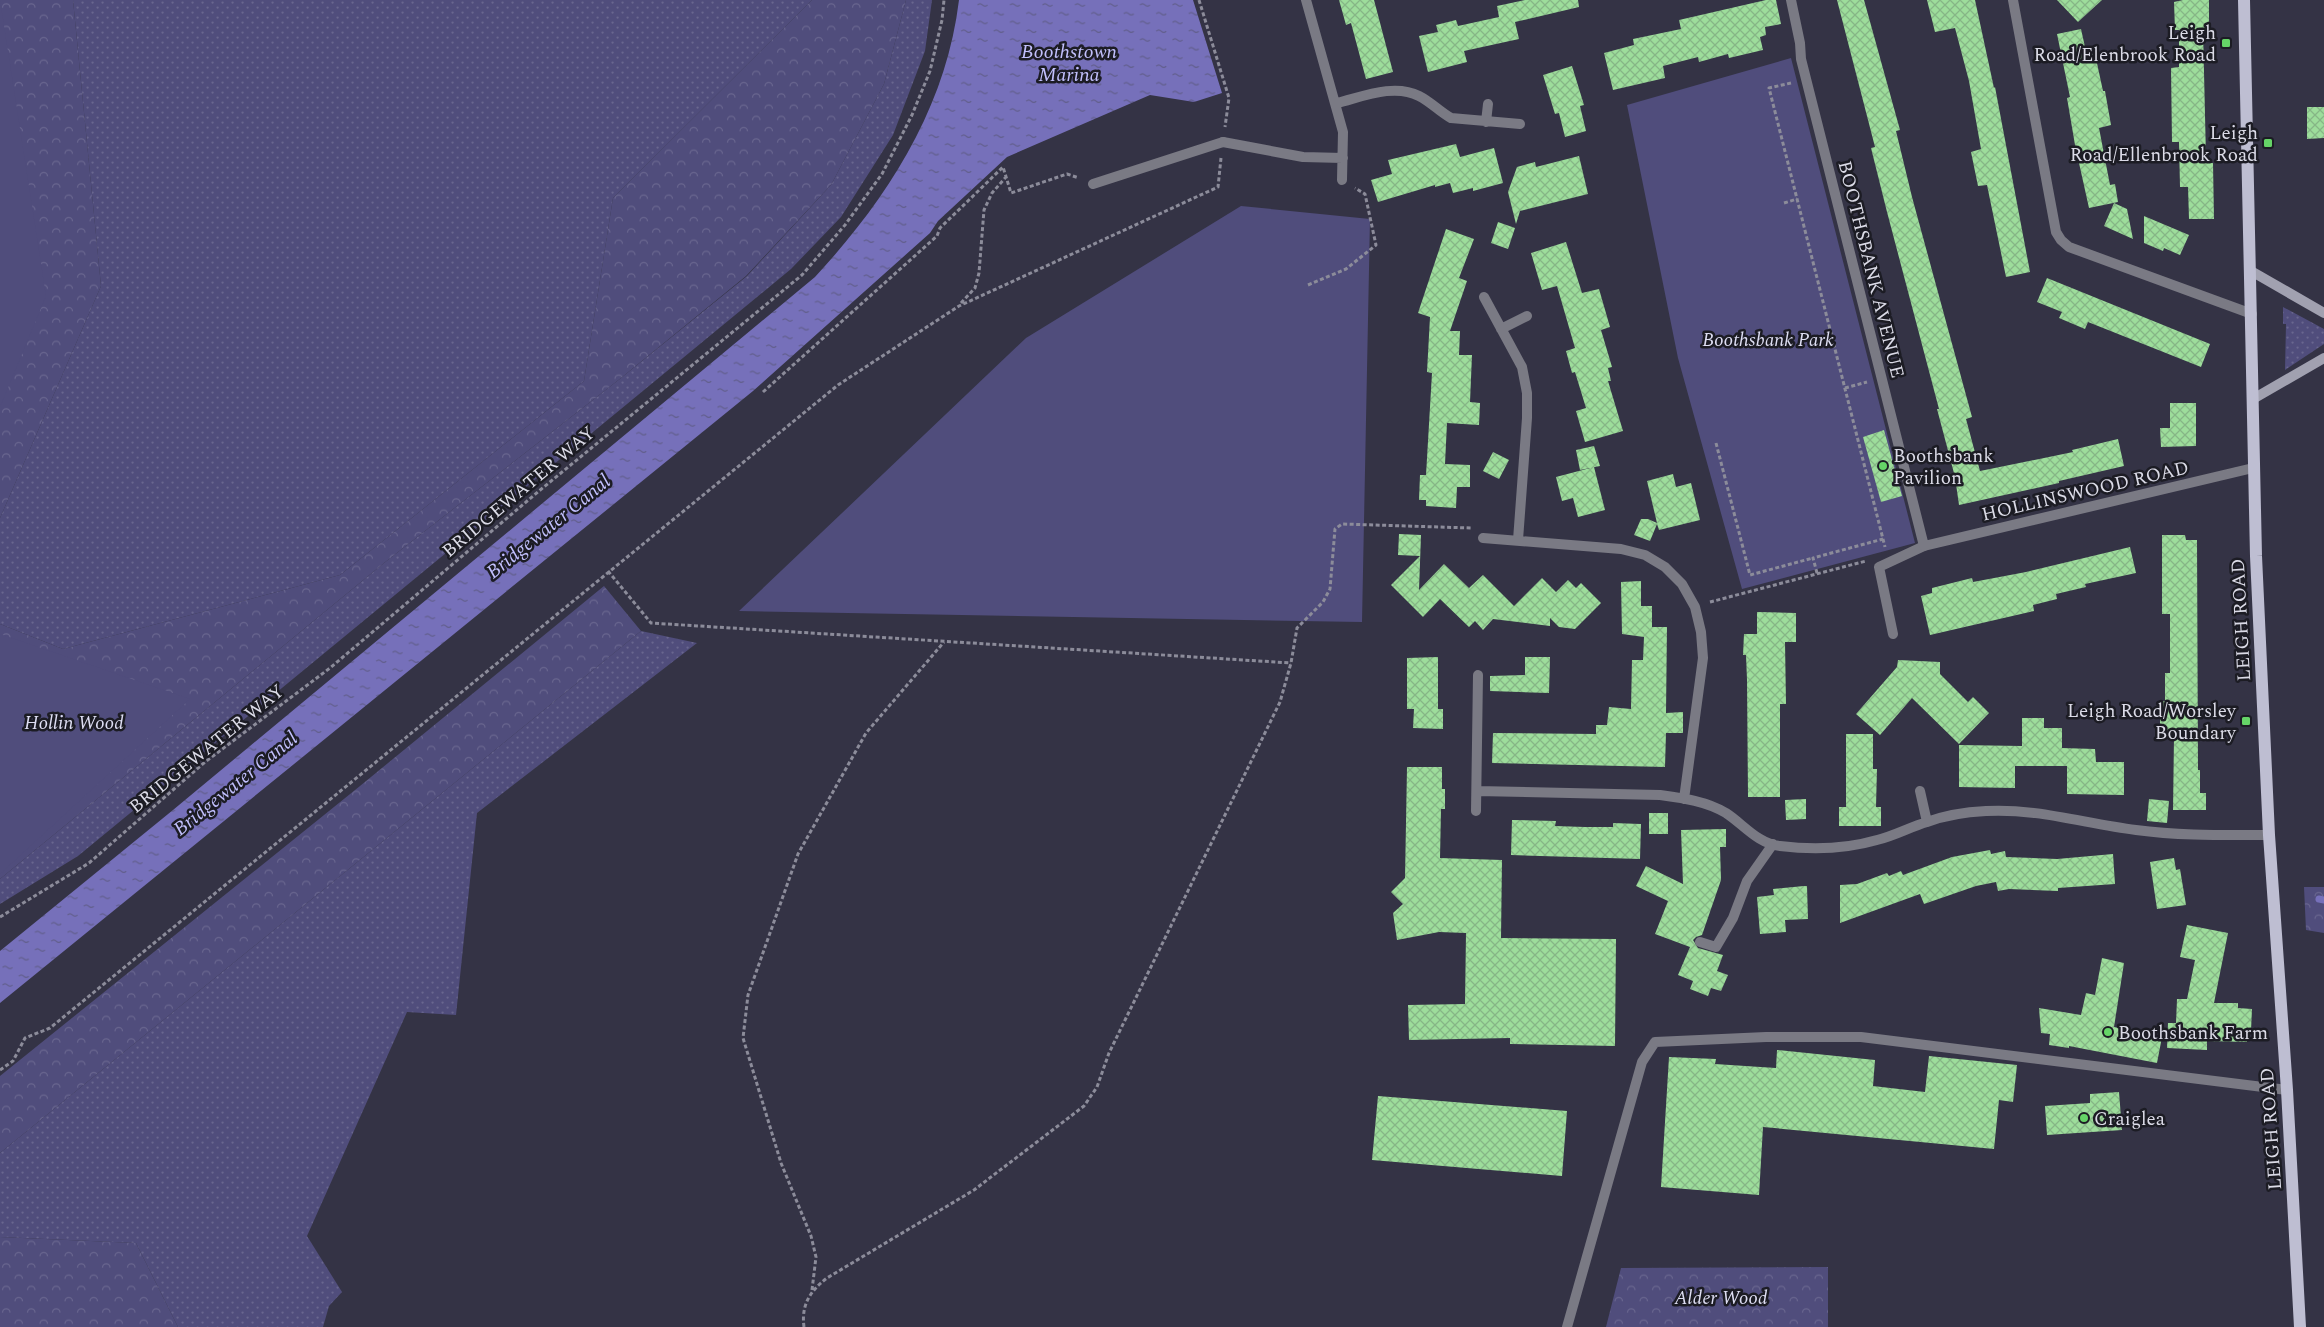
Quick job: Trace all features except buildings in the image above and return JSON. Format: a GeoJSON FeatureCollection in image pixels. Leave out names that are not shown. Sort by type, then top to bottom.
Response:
{"type":"FeatureCollection","features":[{"type":"Feature","properties":{"kind":"main road","name":"LEIGH ROAD"},"geometry":{"type":"LineString","coordinates":[[2244,0],[2254,468],[2268,835],[2300,1327]]}},
{"type":"Feature","properties":{"kind":"street"},"geometry":{"type":"LineString","coordinates":[[1306,0],[1343,132],[1342,180]]}},
{"type":"Feature","properties":{"kind":"street","name":"BOOTHSBANK AVENUE"},"geometry":{"type":"LineString","coordinates":[[1791,0],[1806,79],[1924,546]]}},
{"type":"Feature","properties":{"kind":"street"},"geometry":{"type":"LineString","coordinates":[[2013,0],[2056,232],[2061,240],[2069,247],[2252,314]]}},
{"type":"Feature","properties":{"kind":"street"},"geometry":{"type":"LineString","coordinates":[[1336,103],[1392,90],[1420,96],[1441,113],[1451,118],[1520,124]]}},
{"type":"Feature","properties":{"kind":"street"},"geometry":{"type":"LineString","coordinates":[[1486,122],[1488,104]]}},
{"type":"Feature","properties":{"kind":"street"},"geometry":{"type":"LineString","coordinates":[[1094,184],[1223,142],[1303,157],[1343,158]]}},
{"type":"Feature","properties":{"kind":"street"},"geometry":{"type":"LineString","coordinates":[[2251,271],[2324,313]]}},
{"type":"Feature","properties":{"kind":"street"},"geometry":{"type":"LineString","coordinates":[[1484,297],[1522,366],[1527,393],[1527,418],[1518,540]]}},
{"type":"Feature","properties":{"kind":"street"},"geometry":{"type":"LineString","coordinates":[[1502,330],[1527,316]]}},
{"type":"Feature","properties":{"kind":"street"},"geometry":{"type":"LineString","coordinates":[[2253,399],[2324,358]]}},
{"type":"Feature","properties":{"kind":"street","name":"HOLLINSWOOD ROAD"},"geometry":{"type":"LineString","coordinates":[[1893,634],[1879,567],[1924,546],[2254,468]]}},
{"type":"Feature","properties":{"kind":"street"},"geometry":{"type":"LineString","coordinates":[[1484,538],[1621,549],[1644,554],[1665,567],[1682,584],[1695,606],[1701,632],[1703,658],[1684,799]]}},
{"type":"Feature","properties":{"kind":"street"},"geometry":{"type":"LineString","coordinates":[[1476,811],[1478,675]]}},
{"type":"Feature","properties":{"kind":"street"},"geometry":{"type":"LineString","coordinates":[[1476,791],[1660,795],[1684,799],[1711,805],[1726,813],[1760,838],[1773,844],[1802,848],[1855,845],[1880,840],[1952,814],[1986,811],[2036,812],[2093,824],[2164,833],[2268,835]]}},
{"type":"Feature","properties":{"kind":"street"},"geometry":{"type":"LineString","coordinates":[[1920,791],[1927,822]]}},
{"type":"Feature","properties":{"kind":"street"},"geometry":{"type":"LineString","coordinates":[[1700,942],[1716,947],[1733,918],[1747,881],[1773,844]]}},
{"type":"Feature","properties":{"kind":"street"},"geometry":{"type":"LineString","coordinates":[[1567,1327],[1642,1062],[1655,1042],[1766,1037],[1861,1037],[2286,1090]]}},
{"type":"Feature","properties":{"kind":"path","name":"BRIDGEWATER WAY"},"geometry":{"type":"LineString","coordinates":[[0,917],[89,862],[205,762],[330,668],[539,491],[802,275],[845,225],[882,174],[912,115],[930,71],[942,20],[944,0]]}},
{"type":"Feature","properties":{"kind":"path"},"geometry":{"type":"LineString","coordinates":[[0,1070],[12,1061],[25,1038],[50,1028],[838,385],[959,306],[1218,187],[1229,98],[1200,0]]}},
{"type":"Feature","properties":{"kind":"path"},"geometry":{"type":"LineString","coordinates":[[1806,79],[1769,88],[1887,555]]}},
{"type":"Feature","properties":{"kind":"path"},"geometry":{"type":"LineString","coordinates":[[763,392],[937,236],[940,228],[1003,167],[1011,193],[1068,174],[1094,184]]}},
{"type":"Feature","properties":{"kind":"path"},"geometry":{"type":"LineString","coordinates":[[959,306],[975,288],[979,273],[984,210],[992,193],[1006,177]]}},
{"type":"Feature","properties":{"kind":"path"},"geometry":{"type":"LineString","coordinates":[[1308,285],[1346,269],[1376,245],[1364,194],[1342,180]]}},
{"type":"Feature","properties":{"kind":"path"},"geometry":{"type":"LineString","coordinates":[[1784,203],[1797,200]]}},
{"type":"Feature","properties":{"kind":"path"},"geometry":{"type":"LineString","coordinates":[[1845,388],[1882,378]]}},
{"type":"Feature","properties":{"kind":"path"},"geometry":{"type":"LineString","coordinates":[[1716,443],[1750,575],[1883,540]]}},
{"type":"Feature","properties":{"kind":"path"},"geometry":{"type":"LineString","coordinates":[[812,1290],[827,1278],[974,1190],[1084,1106],[1096,1087],[1109,1054],[1280,702],[1291,664],[1297,628],[1323,602],[1330,589],[1335,529],[1342,524],[1471,528],[1484,538]]}},
{"type":"Feature","properties":{"kind":"path"},"geometry":{"type":"LineString","coordinates":[[1813,558],[1817,573]]}},
{"type":"Feature","properties":{"kind":"path"},"geometry":{"type":"LineString","coordinates":[[1695,606],[1870,559]]}},
{"type":"Feature","properties":{"kind":"path"},"geometry":{"type":"LineString","coordinates":[[608,571],[652,623],[1291,664]]}},
{"type":"Feature","properties":{"kind":"path"},"geometry":{"type":"LineString","coordinates":[[804,1327],[805,1305],[812,1290],[816,1258],[811,1236],[781,1163],[743,1038],[748,995],[798,854],[866,733],[944,642]]}},
{"type":"Feature","properties":{"kind":"green space"},"geometry":{"type":"Polygon","coordinates":[[[0,0],[73,0],[101,286],[0,518],[0,0]]]}},
{"type":"Feature","properties":{"kind":"green space"},"geometry":{"type":"Polygon","coordinates":[[[0,0],[46,296],[0,407],[0,0]]]}},
{"type":"Feature","properties":{"kind":"green space"},"geometry":{"type":"Polygon","coordinates":[[[73,0],[812,0],[613,198],[584,381],[340,575],[63,649],[0,624],[0,518],[101,286],[73,0]]]}},
{"type":"Feature","properties":{"kind":"green space","name":"Hollin Wood"},"geometry":{"type":"Polygon","coordinates":[[[812,0],[906,0],[884,84],[831,185],[746,276],[621,378],[384,563],[0,879],[0,624],[63,649],[340,575],[584,381],[613,198],[812,0]]]}},
{"type":"Feature","properties":{"kind":"green space"},"geometry":{"type":"Polygon","coordinates":[[[906,0],[932,0],[925,51],[893,135],[841,217],[791,269],[78,856],[0,904],[0,879],[384,563],[621,378],[747,276],[831,185],[884,84],[906,0]]]}},
{"type":"Feature","properties":{"kind":"green space","name":"Boothsbank Park"},"geometry":{"type":"Polygon","coordinates":[[[1791,58],[1915,543],[1742,589],[1678,358],[1627,105],[1791,58]]]}},
{"type":"Feature","properties":{"kind":"green space"},"geometry":{"type":"Polygon","coordinates":[[[1241,206],[1370,219],[1362,622],[739,611],[1026,338],[1241,206]]]}},
{"type":"Feature","properties":{"kind":"green space"},"geometry":{"type":"Polygon","coordinates":[[[2283,307],[2324,329],[2324,344],[2285,370],[2286,324],[2283,324],[2283,307]]]}},
{"type":"Feature","properties":{"kind":"green space"},"geometry":{"type":"Polygon","coordinates":[[[604,586],[641,631],[0,1153],[0,1076],[360,786],[604,586]]]}},
{"type":"Feature","properties":{"kind":"green space"},"geometry":{"type":"Polygon","coordinates":[[[641,631],[697,643],[477,813],[456,1015],[407,1012],[307,1236],[342,1292],[329,1306],[323,1327],[178,1327],[136,1243],[0,1237],[0,1153],[641,631]]]}},
{"type":"Feature","properties":{"kind":"green space","name":"Hollin Wood"},"geometry":{"type":"Polygon","coordinates":[[[0,634],[190,699],[0,874],[0,634]]]}},
{"type":"Feature","properties":{"kind":"green space"},"geometry":{"type":"Polygon","coordinates":[[[2304,887],[2324,887],[2324,933],[2306,930],[2304,887]]]}},
{"type":"Feature","properties":{"kind":"green space"},"geometry":{"type":"Polygon","coordinates":[[[0,1237],[136,1243],[178,1327],[0,1327],[0,1237]]]}},
{"type":"Feature","properties":{"kind":"green space","name":"Alder Wood"},"geometry":{"type":"Polygon","coordinates":[[[1828,1267],[1828,1327],[1606,1327],[1621,1268],[1828,1267]]]}},
{"type":"Feature","properties":{"kind":"water"},"geometry":{"type":"Polygon","coordinates":[[[959,0],[1193,0],[1222,93],[1194,102],[1150,95],[1007,157],[938,221],[930,233],[753,391],[0,1003],[0,951],[173,810],[815,277],[866,216],[889,183],[909,149],[927,114],[941,78],[952,40],[959,0]]]}},
{"type":"Feature","properties":{"kind":"waterway"},"geometry":{"type":"LineString","coordinates":[[2319,899],[2324,900]]}},
{"type":"Feature","properties":{"kind":"place","name":"Leigh Road/Elenbrook Road"},"geometry":{"type":"Point","coordinates":[2226,43]}},
{"type":"Feature","properties":{"kind":"place","name":"Leigh Road/Ellenbrook Road"},"geometry":{"type":"Point","coordinates":[2268,143]}},
{"type":"Feature","properties":{"kind":"place","name":"Boothsbank Pavilion"},"geometry":{"type":"Point","coordinates":[1883,466]}},
{"type":"Feature","properties":{"kind":"place","name":"Leigh Road/Worsley Boundary"},"geometry":{"type":"Point","coordinates":[2246,721]}},
{"type":"Feature","properties":{"kind":"place","name":"Boothsbank Farm"},"geometry":{"type":"Point","coordinates":[2108,1032]}},
{"type":"Feature","properties":{"kind":"place","name":"Craiglea"},"geometry":{"type":"Point","coordinates":[2084,1118]}},
{"type":"Feature","properties":{"kind":"water label","name":"Boothstown Marina"},"geometry":{"type":"Point","coordinates":[1069,62]}},
{"type":"Feature","properties":{"kind":"water label","name":"Bridgewater Canal"},"geometry":{"type":"Point","coordinates":[548,526]}},
{"type":"Feature","properties":{"kind":"water label","name":"Bridgewater Canal"},"geometry":{"type":"Point","coordinates":[235,783]}}]}
